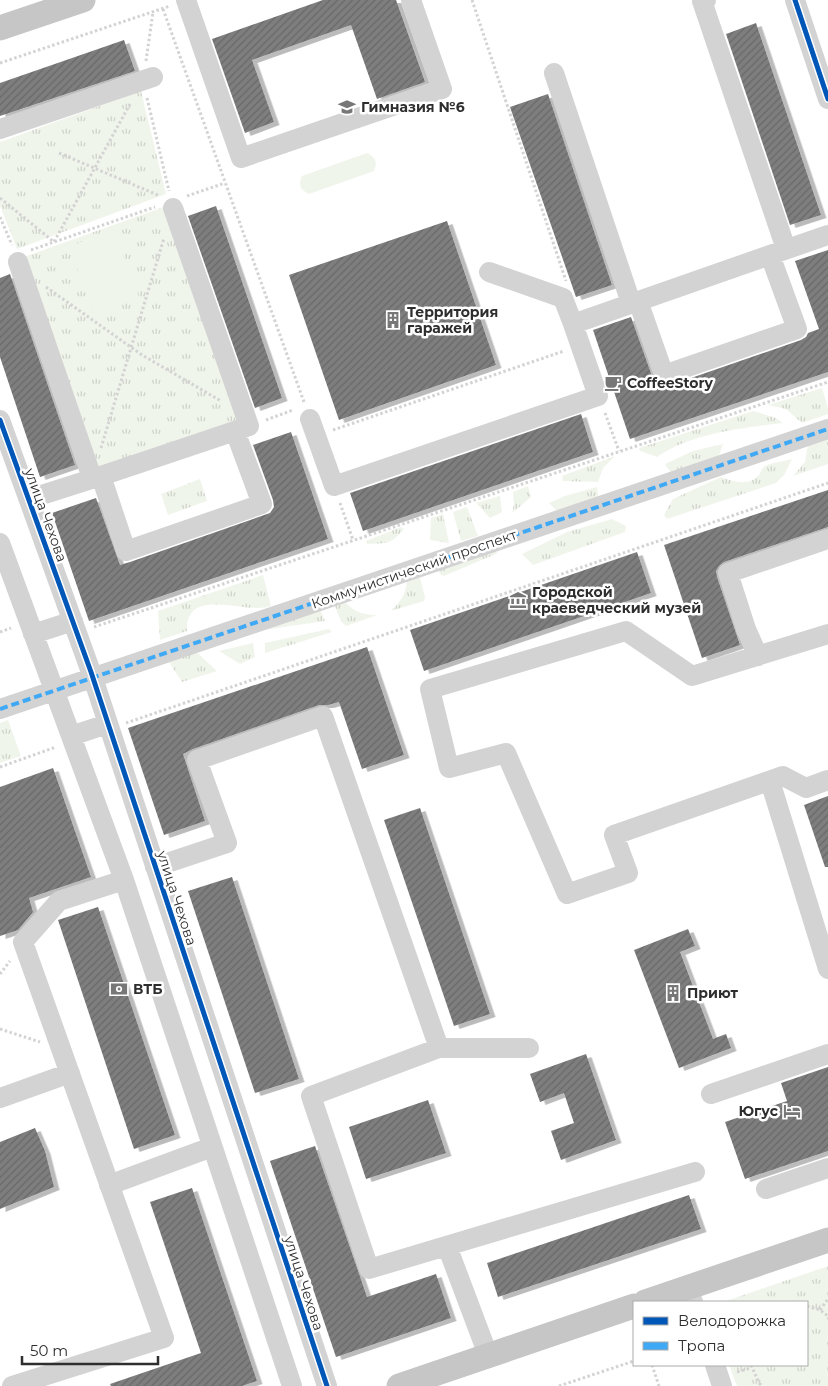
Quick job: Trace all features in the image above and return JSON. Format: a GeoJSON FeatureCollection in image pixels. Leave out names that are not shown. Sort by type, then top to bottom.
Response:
{"type":"FeatureCollection","features":[{"type":"Feature","properties":{"kind":"main road"},"geometry":{"type":"LineString","coordinates":[[0,28],[83,0]]}},
{"type":"Feature","properties":{"kind":"main road"},"geometry":{"type":"LineString","coordinates":[[651,1301],[690,1295],[828,1240]]}},
{"type":"Feature","properties":{"kind":"main road"},"geometry":{"type":"LineString","coordinates":[[399,1386],[633,1306]]}},
{"type":"Feature","properties":{"kind":"street"},"geometry":{"type":"LineString","coordinates":[[186,0],[241,158],[442,89],[412,0]]}},
{"type":"Feature","properties":{"kind":"street"},"geometry":{"type":"LineString","coordinates":[[554,74],[634,302],[664,375],[797,329],[778,252],[702,2],[706,0]]}},
{"type":"Feature","properties":{"kind":"street"},"geometry":{"type":"LineString","coordinates":[[795,0],[828,99]]}},
{"type":"Feature","properties":{"kind":"street"},"geometry":{"type":"LineString","coordinates":[[0,129],[148,79]]}},
{"type":"Feature","properties":{"kind":"street"},"geometry":{"type":"LineString","coordinates":[[18,262],[96,477],[126,551],[262,504],[243,424],[172,205]]}},
{"type":"Feature","properties":{"kind":"street"},"geometry":{"type":"LineString","coordinates":[[574,324],[828,235]]}},
{"type":"Feature","properties":{"kind":"street"},"geometry":{"type":"LineString","coordinates":[[311,420],[334,486],[598,396],[574,324],[563,298],[489,272]]}},
{"type":"Feature","properties":{"kind":"street","name":"улица Чехова"},"geometry":{"type":"LineString","coordinates":[[0,420],[93,678],[112,725],[155,867],[327,1386]]}},
{"type":"Feature","properties":{"kind":"street"},"geometry":{"type":"LineString","coordinates":[[28,499],[96,477],[243,424]]}},
{"type":"Feature","properties":{"kind":"street","name":"Коммунистический проспект"},"geometry":{"type":"LineString","coordinates":[[0,709],[828,429]]}},
{"type":"Feature","properties":{"kind":"street"},"geometry":{"type":"LineString","coordinates":[[758,656],[746,629],[728,574],[828,539]]}},
{"type":"Feature","properties":{"kind":"street"},"geometry":{"type":"LineString","coordinates":[[0,544],[26,630],[54,690],[124,880],[292,1386]]}},
{"type":"Feature","properties":{"kind":"street"},"geometry":{"type":"LineString","coordinates":[[26,630],[75,627]]}},
{"type":"Feature","properties":{"kind":"street"},"geometry":{"type":"LineString","coordinates":[[828,634],[692,676],[626,631],[430,689],[449,768],[506,753],[567,894],[628,873],[614,834],[783,776],[806,788],[828,780]]}},
{"type":"Feature","properties":{"kind":"street"},"geometry":{"type":"LineString","coordinates":[[155,867],[226,843],[197,760],[322,716],[440,1048]]}},
{"type":"Feature","properties":{"kind":"street"},"geometry":{"type":"LineString","coordinates":[[70,736],[112,725]]}},
{"type":"Feature","properties":{"kind":"street"},"geometry":{"type":"LineString","coordinates":[[770,781],[828,969]]}},
{"type":"Feature","properties":{"kind":"street"},"geometry":{"type":"LineString","coordinates":[[12,1386],[164,1338],[24,942],[58,901],[124,880]]}},
{"type":"Feature","properties":{"kind":"street"},"geometry":{"type":"LineString","coordinates":[[529,1048],[440,1048],[311,1096],[369,1270],[695,1172]]}},
{"type":"Feature","properties":{"kind":"street"},"geometry":{"type":"LineString","coordinates":[[711,1094],[828,1054]]}},
{"type":"Feature","properties":{"kind":"street"},"geometry":{"type":"LineString","coordinates":[[0,1098],[70,1073]]}},
{"type":"Feature","properties":{"kind":"street"},"geometry":{"type":"LineString","coordinates":[[109,1185],[212,1147]]}},
{"type":"Feature","properties":{"kind":"street"},"geometry":{"type":"LineString","coordinates":[[766,1189],[828,1168]]}},
{"type":"Feature","properties":{"kind":"street"},"geometry":{"type":"LineString","coordinates":[[447,1246],[488,1355]]}},
{"type":"Feature","properties":{"kind":"street"},"geometry":{"type":"LineString","coordinates":[[715,1366],[722,1386]]}},
{"type":"Feature","properties":{"kind":"path"},"geometry":{"type":"LineString","coordinates":[[0,63],[186,0]]}},
{"type":"Feature","properties":{"kind":"path"},"geometry":{"type":"LineString","coordinates":[[472,0],[567,284]]}},
{"type":"Feature","properties":{"kind":"path"},"geometry":{"type":"LineString","coordinates":[[163,9],[311,420]]}},
{"type":"Feature","properties":{"kind":"path"},"geometry":{"type":"LineString","coordinates":[[96,477],[172,205],[148,79],[153,12]]}},
{"type":"Feature","properties":{"kind":"path"},"geometry":{"type":"LineString","coordinates":[[54,242],[148,79]]}},
{"type":"Feature","properties":{"kind":"path"},"geometry":{"type":"LineString","coordinates":[[59,153],[172,205]]}},
{"type":"Feature","properties":{"kind":"path"},"geometry":{"type":"LineString","coordinates":[[18,262],[54,242],[172,205],[226,183]]}},
{"type":"Feature","properties":{"kind":"path"},"geometry":{"type":"LineString","coordinates":[[0,198],[54,242]]}},
{"type":"Feature","properties":{"kind":"path"},"geometry":{"type":"LineString","coordinates":[[0,217],[18,262],[131,348],[243,424],[311,420],[580,345]]}},
{"type":"Feature","properties":{"kind":"path"},"geometry":{"type":"LineString","coordinates":[[75,627],[353,540],[828,382]]}},
{"type":"Feature","properties":{"kind":"path"},"geometry":{"type":"LineString","coordinates":[[598,396],[619,451]]}},
{"type":"Feature","properties":{"kind":"path"},"geometry":{"type":"LineString","coordinates":[[112,725],[828,483]]}},
{"type":"Feature","properties":{"kind":"path"},"geometry":{"type":"LineString","coordinates":[[334,486],[353,540]]}},
{"type":"Feature","properties":{"kind":"path"},"geometry":{"type":"LineString","coordinates":[[0,632],[26,630]]}},
{"type":"Feature","properties":{"kind":"path"},"geometry":{"type":"LineString","coordinates":[[0,1029],[61,1049]]}},
{"type":"Feature","properties":{"kind":"path"},"geometry":{"type":"LineString","coordinates":[[820,1310],[828,1299]]}},
{"type":"Feature","properties":{"kind":"path"},"geometry":{"type":"LineString","coordinates":[[808,1306],[820,1310],[828,1316]]}},
{"type":"Feature","properties":{"kind":"path"},"geometry":{"type":"LineString","coordinates":[[559,1386],[633,1361]]}},
{"type":"Feature","properties":{"kind":"path"},"geometry":{"type":"LineString","coordinates":[[652,1366],[659,1386]]}},
{"type":"Feature","properties":{"kind":"path"},"geometry":{"type":"LineString","coordinates":[[751,1366],[762,1386]]}},
{"type":"Feature","properties":{"kind":"green space"},"geometry":{"type":"Polygon","coordinates":[[[141,91],[166,194],[17,249],[0,206],[0,142],[141,91]]]}},
{"type":"Feature","properties":{"kind":"green space"},"geometry":{"type":"Polygon","coordinates":[[[367,153],[375,160],[374,171],[309,194],[301,187],[302,176],[367,153]]]}},
{"type":"Feature","properties":{"kind":"green space"},"geometry":{"type":"Polygon","coordinates":[[[169,205],[244,425],[95,474],[21,258],[169,205]]]}},
{"type":"Feature","properties":{"kind":"green space"},"geometry":{"type":"Polygon","coordinates":[[[113,229],[139,297],[95,314],[69,247],[113,229]]]}},
{"type":"Feature","properties":{"kind":"green space"},"geometry":{"type":"Polygon","coordinates":[[[822,388],[828,414],[802,423],[786,409],[768,405],[822,388]]]}},
{"type":"Feature","properties":{"kind":"green space"},"geometry":{"type":"Polygon","coordinates":[[[753,411],[776,418],[783,423],[701,437],[686,442],[657,457],[640,451],[639,448],[753,411]]]}},
{"type":"Feature","properties":{"kind":"green space"},"geometry":{"type":"Polygon","coordinates":[[[828,432],[828,464],[793,476],[805,462],[809,439],[828,432]]]}},
{"type":"Feature","properties":{"kind":"green space"},"geometry":{"type":"Polygon","coordinates":[[[723,444],[716,464],[671,473],[665,464],[693,451],[723,444]]]}},
{"type":"Feature","properties":{"kind":"green space"},"geometry":{"type":"Polygon","coordinates":[[[615,456],[603,468],[598,482],[563,481],[562,476],[615,456]]]}},
{"type":"Feature","properties":{"kind":"green space"},"geometry":{"type":"Polygon","coordinates":[[[792,459],[784,475],[776,483],[667,519],[664,515],[673,499],[721,477],[735,482],[750,481],[758,476],[767,465],[792,459]]]}},
{"type":"Feature","properties":{"kind":"green space"},"geometry":{"type":"Polygon","coordinates":[[[200,479],[207,501],[168,515],[161,494],[200,479]]]}},
{"type":"Feature","properties":{"kind":"green space"},"geometry":{"type":"Polygon","coordinates":[[[528,486],[531,497],[512,513],[514,504],[513,492],[528,486]]]}},
{"type":"Feature","properties":{"kind":"green space"},"geometry":{"type":"Polygon","coordinates":[[[597,487],[599,501],[565,519],[549,503],[565,496],[597,487]]]}},
{"type":"Feature","properties":{"kind":"green space"},"geometry":{"type":"Polygon","coordinates":[[[500,496],[502,512],[490,518],[476,503],[500,496]]]}},
{"type":"Feature","properties":{"kind":"green space"},"geometry":{"type":"Polygon","coordinates":[[[467,507],[478,536],[461,541],[453,512],[467,507]]]}},
{"type":"Feature","properties":{"kind":"green space"},"geometry":{"type":"Polygon","coordinates":[[[443,514],[449,543],[430,540],[431,518],[443,514]]]}},
{"type":"Feature","properties":{"kind":"green space"},"geometry":{"type":"Polygon","coordinates":[[[612,519],[626,526],[625,532],[533,565],[522,554],[567,532],[612,519]]]}},
{"type":"Feature","properties":{"kind":"green space"},"geometry":{"type":"Polygon","coordinates":[[[401,527],[404,529],[392,541],[367,544],[366,541],[401,527]]]}},
{"type":"Feature","properties":{"kind":"green space"},"geometry":{"type":"Polygon","coordinates":[[[493,550],[498,553],[444,576],[441,575],[435,565],[493,550]]]}},
{"type":"Feature","properties":{"kind":"green space"},"geometry":{"type":"Polygon","coordinates":[[[418,570],[425,597],[424,601],[391,611],[404,593],[407,583],[407,571],[418,570]]]}},
{"type":"Feature","properties":{"kind":"green space"},"geometry":{"type":"Polygon","coordinates":[[[263,575],[271,606],[249,608],[213,604],[203,606],[194,610],[189,618],[187,631],[160,640],[158,611],[263,575]]]}},
{"type":"Feature","properties":{"kind":"green space"},"geometry":{"type":"Polygon","coordinates":[[[339,594],[355,610],[365,614],[377,615],[346,626],[341,621],[332,599],[339,594]]]}},
{"type":"Feature","properties":{"kind":"green space"},"geometry":{"type":"Polygon","coordinates":[[[318,605],[325,621],[263,630],[318,605]]]}},
{"type":"Feature","properties":{"kind":"green space"},"geometry":{"type":"Polygon","coordinates":[[[329,629],[332,632],[265,653],[265,643],[329,629]]]}},
{"type":"Feature","properties":{"kind":"green space"},"geometry":{"type":"Polygon","coordinates":[[[253,643],[255,657],[240,664],[219,651],[253,643]]]}},
{"type":"Feature","properties":{"kind":"green space"},"geometry":{"type":"Polygon","coordinates":[[[191,647],[217,671],[182,682],[165,656],[191,647]]]}},
{"type":"Feature","properties":{"kind":"green space"},"geometry":{"type":"Polygon","coordinates":[[[8,720],[21,756],[0,763],[0,723],[8,720]]]}},
{"type":"Feature","properties":{"kind":"green space"},"geometry":{"type":"Polygon","coordinates":[[[828,1266],[828,1386],[737,1386],[729,1366],[808,1366],[808,1301],[726,1301],[828,1266]]]}},
{"type":"Feature","properties":{"kind":"building"},"geometry":{"type":"Polygon","coordinates":[[[323,0],[396,0],[425,82],[377,99],[351,25],[252,60],[274,122],[245,133],[212,39],[323,0]]]}},
{"type":"Feature","properties":{"kind":"building"},"geometry":{"type":"Polygon","coordinates":[[[756,23],[821,215],[790,225],[726,34],[756,23]]]}},
{"type":"Feature","properties":{"kind":"building"},"geometry":{"type":"Polygon","coordinates":[[[124,40],[135,71],[0,116],[0,83],[124,40]]]}},
{"type":"Feature","properties":{"kind":"building"},"geometry":{"type":"Polygon","coordinates":[[[548,94],[612,285],[576,297],[510,107],[548,94]]]}},
{"type":"Feature","properties":{"kind":"building"},"geometry":{"type":"Polygon","coordinates":[[[216,206],[282,398],[255,408],[188,216],[216,206]]]}},
{"type":"Feature","properties":{"kind":"building","name":"Территория гаражей"},"geometry":{"type":"Polygon","coordinates":[[[447,221],[496,365],[339,420],[289,275],[447,221]]]}},
{"type":"Feature","properties":{"kind":"building"},"geometry":{"type":"Polygon","coordinates":[[[828,250],[828,372],[630,439],[593,330],[631,317],[653,379],[661,387],[668,386],[801,340],[808,333],[819,329],[795,261],[828,250]]]}},
{"type":"Feature","properties":{"kind":"building"},"geometry":{"type":"Polygon","coordinates":[[[10,274],[75,465],[40,477],[0,357],[0,278],[10,274]]]}},
{"type":"Feature","properties":{"kind":"building"},"geometry":{"type":"Polygon","coordinates":[[[581,414],[593,452],[363,531],[350,493],[581,414]]]}},
{"type":"Feature","properties":{"kind":"building"},"geometry":{"type":"Polygon","coordinates":[[[291,432],[328,539],[89,621],[52,513],[96,498],[120,565],[130,562],[270,513],[274,507],[273,500],[253,445],[291,432]]]}},
{"type":"Feature","properties":{"kind":"building"},"geometry":{"type":"Polygon","coordinates":[[[828,490],[828,527],[724,562],[719,566],[716,571],[717,577],[740,645],[702,658],[664,545],[828,490]]]}},
{"type":"Feature","properties":{"kind":"building"},"geometry":{"type":"Polygon","coordinates":[[[637,552],[651,593],[424,671],[410,630],[637,552]]]}},
{"type":"Feature","properties":{"kind":"building"},"geometry":{"type":"Polygon","coordinates":[[[367,647],[404,755],[362,769],[339,702],[319,705],[183,754],[205,821],[164,835],[128,728],[367,647]]]}},
{"type":"Feature","properties":{"kind":"building"},"geometry":{"type":"Polygon","coordinates":[[[53,768],[91,877],[29,898],[33,912],[18,930],[0,936],[0,787],[53,768]]]}},
{"type":"Feature","properties":{"kind":"building"},"geometry":{"type":"Polygon","coordinates":[[[828,796],[828,867],[825,867],[804,805],[828,796]]]}},
{"type":"Feature","properties":{"kind":"building"},"geometry":{"type":"Polygon","coordinates":[[[420,808],[490,1014],[454,1026],[384,820],[420,808]]]}},
{"type":"Feature","properties":{"kind":"building"},"geometry":{"type":"Polygon","coordinates":[[[232,877],[299,1079],[255,1093],[188,891],[232,877]]]}},
{"type":"Feature","properties":{"kind":"building"},"geometry":{"type":"Polygon","coordinates":[[[98,907],[175,1135],[134,1149],[58,920],[98,907]]]}},
{"type":"Feature","properties":{"kind":"building","name":"Приют"},"geometry":{"type":"Polygon","coordinates":[[[688,929],[695,946],[680,952],[713,1039],[726,1034],[731,1048],[679,1068],[634,950],[688,929]]]}},
{"type":"Feature","properties":{"kind":"building"},"geometry":{"type":"Polygon","coordinates":[[[586,1054],[616,1140],[561,1160],[551,1131],[574,1123],[564,1093],[540,1102],[530,1074],[586,1054]]]}},
{"type":"Feature","properties":{"kind":"building","name":"Югус"},"geometry":{"type":"Polygon","coordinates":[[[828,1067],[828,1151],[745,1179],[725,1122],[787,1101],[781,1083],[828,1067]]]}},
{"type":"Feature","properties":{"kind":"building"},"geometry":{"type":"Polygon","coordinates":[[[428,1100],[446,1153],[366,1179],[349,1127],[428,1100]]]}},
{"type":"Feature","properties":{"kind":"building"},"geometry":{"type":"Polygon","coordinates":[[[35,1128],[45,1151],[54,1187],[0,1209],[0,1142],[35,1128]]]}},
{"type":"Feature","properties":{"kind":"building"},"geometry":{"type":"Polygon","coordinates":[[[315,1146],[367,1297],[436,1274],[451,1318],[336,1357],[270,1161],[315,1146]]]}},
{"type":"Feature","properties":{"kind":"building"},"geometry":{"type":"Polygon","coordinates":[[[192,1188],[257,1381],[242,1386],[111,1386],[110,1384],[201,1353],[150,1202],[192,1188]]]}},
{"type":"Feature","properties":{"kind":"building"},"geometry":{"type":"Polygon","coordinates":[[[689,1195],[701,1229],[498,1297],[487,1263],[689,1195]]]}},
{"type":"Feature","properties":{"kind":"marked path"},"geometry":{"type":"LineString","coordinates":[[0,709],[828,429]]}},
{"type":"Feature","properties":{"kind":"cycle path"},"geometry":{"type":"LineString","coordinates":[[795,0],[828,99]]}},
{"type":"Feature","properties":{"kind":"cycle path"},"geometry":{"type":"LineString","coordinates":[[0,420],[91,672],[327,1386]]}},
{"type":"Feature","properties":{"kind":"place","name":"Гимназия №6"},"geometry":{"type":"Point","coordinates":[347,107]}},
{"type":"Feature","properties":{"kind":"place","name":"Территория гаражей"},"geometry":{"type":"Point","coordinates":[393,320]}},
{"type":"Feature","properties":{"kind":"place","name":"CoffeeStory"},"geometry":{"type":"Point","coordinates":[613,383]}},
{"type":"Feature","properties":{"kind":"place","name":"Городской краеведческий музей"},"geometry":{"type":"Point","coordinates":[518,600]}},
{"type":"Feature","properties":{"kind":"place","name":"ВТБ"},"geometry":{"type":"Point","coordinates":[119,989]}},
{"type":"Feature","properties":{"kind":"place","name":"Приют"},"geometry":{"type":"Point","coordinates":[673,993]}},
{"type":"Feature","properties":{"kind":"place","name":"Югус"},"geometry":{"type":"Point","coordinates":[792,1111]}}]}
